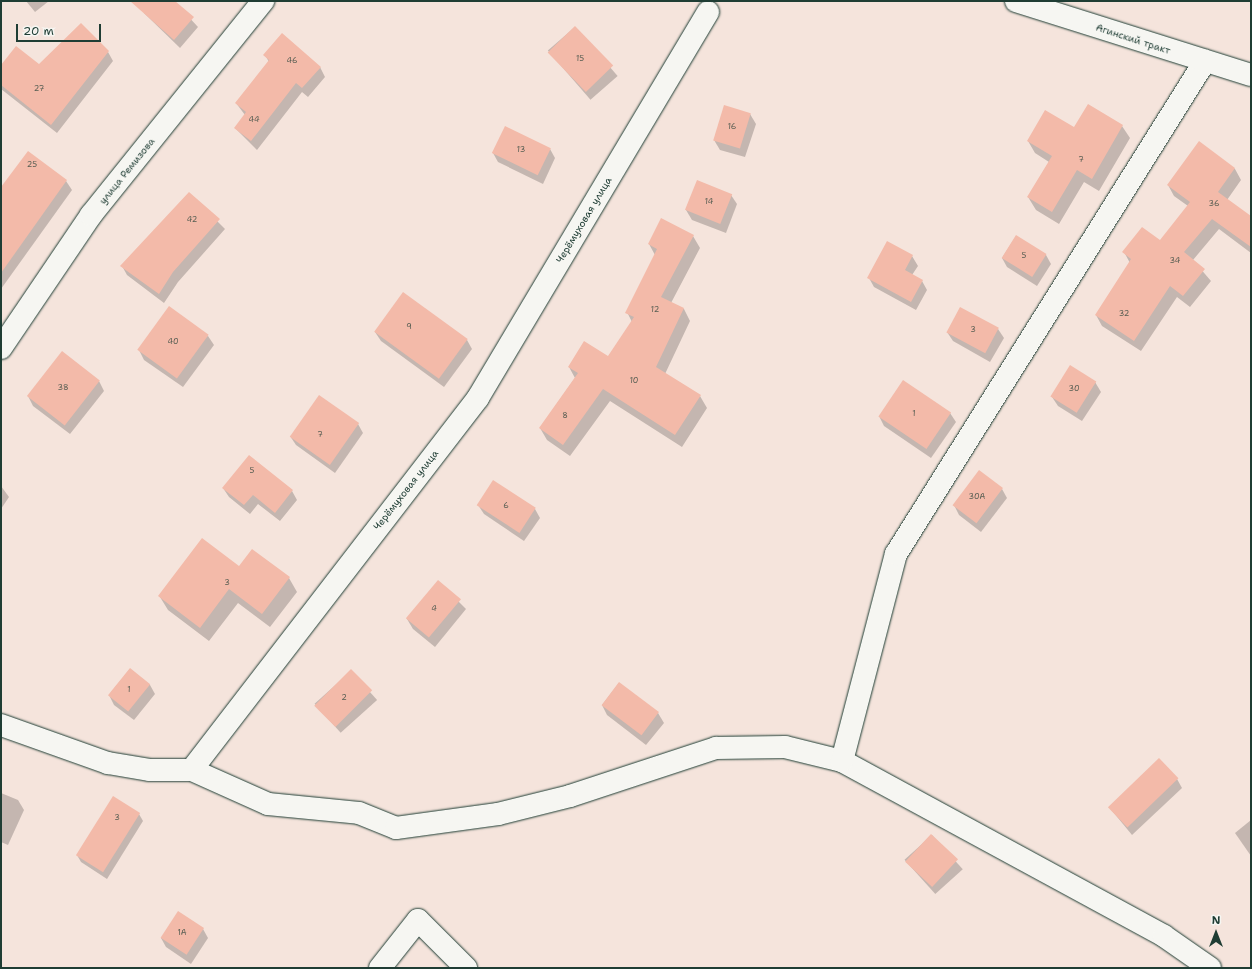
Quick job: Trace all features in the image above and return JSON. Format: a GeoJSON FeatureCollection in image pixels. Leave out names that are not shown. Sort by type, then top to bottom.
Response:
{"type":"FeatureCollection","features":[{"type":"Feature","properties":{"kind":"main road","name":"улица Ремизова"},"geometry":{"type":"LineString","coordinates":[[1,348],[91,215],[263,1]]}},
{"type":"Feature","properties":{"kind":"main road","name":"Агинский тракт"},"geometry":{"type":"LineString","coordinates":[[1016,1],[1205,62],[1251,75]]}},
{"type":"Feature","properties":{"kind":"main road","name":"Черёмуховая улица"},"geometry":{"type":"LineString","coordinates":[[192,770],[478,398],[708,12]]}},
{"type":"Feature","properties":{"kind":"main road"},"geometry":{"type":"LineString","coordinates":[[842,761],[896,554],[1205,62]]}},
{"type":"Feature","properties":{"kind":"main road"},"geometry":{"type":"LineString","coordinates":[[1,725],[108,763],[150,770],[192,770],[268,804],[359,813],[396,828],[498,814],[570,796],[716,748],[785,747],[842,761],[1164,936],[1210,968]]}},
{"type":"Feature","properties":{"kind":"main road"},"geometry":{"type":"LineString","coordinates":[[380,968],[418,920],[466,968]]}},
{"type":"Feature","properties":{"kind":"building"},"geometry":{"type":"Polygon","coordinates":[[[130,1],[175,1],[194,17],[174,40],[130,1]]]}},
{"type":"Feature","properties":{"kind":"building"},"geometry":{"type":"Polygon","coordinates":[[[81,23],[109,51],[51,125],[1,85],[1,65],[16,46],[39,64],[81,23]]]}},
{"type":"Feature","properties":{"kind":"building"},"geometry":{"type":"Polygon","coordinates":[[[575,26],[613,66],[586,92],[548,52],[575,26]]]}},
{"type":"Feature","properties":{"kind":"building"},"geometry":{"type":"Polygon","coordinates":[[[282,33],[321,67],[302,88],[296,83],[251,141],[234,128],[246,112],[235,103],[269,60],[263,55],[282,33]]]}},
{"type":"Feature","properties":{"kind":"building"},"geometry":{"type":"Polygon","coordinates":[[[1088,104],[1123,125],[1092,179],[1077,170],[1052,212],[1027,197],[1052,156],[1027,141],[1045,110],[1074,127],[1088,104]]]}},
{"type":"Feature","properties":{"kind":"building"},"geometry":{"type":"Polygon","coordinates":[[[724,105],[751,113],[740,149],[713,140],[724,105]]]}},
{"type":"Feature","properties":{"kind":"building"},"geometry":{"type":"Polygon","coordinates":[[[505,126],[551,148],[538,175],[492,153],[505,126]]]}},
{"type":"Feature","properties":{"kind":"building"},"geometry":{"type":"Polygon","coordinates":[[[1199,141],[1235,168],[1218,192],[1251,216],[1251,247],[1212,219],[1184,252],[1205,269],[1183,296],[1170,286],[1134,341],[1095,315],[1131,259],[1122,252],[1142,227],[1160,240],[1190,202],[1167,185],[1199,141]]]}},
{"type":"Feature","properties":{"kind":"building"},"geometry":{"type":"Polygon","coordinates":[[[28,151],[67,180],[1,273],[1,187],[28,151]]]}},
{"type":"Feature","properties":{"kind":"building"},"geometry":{"type":"Polygon","coordinates":[[[697,180],[732,194],[720,224],[685,210],[697,180]]]}},
{"type":"Feature","properties":{"kind":"building"},"geometry":{"type":"Polygon","coordinates":[[[189,192],[220,219],[173,272],[159,294],[120,266],[189,192]]]}},
{"type":"Feature","properties":{"kind":"building"},"geometry":{"type":"Polygon","coordinates":[[[661,218],[694,235],[661,297],[684,308],[656,367],[701,395],[675,435],[603,389],[563,445],[539,428],[578,373],[568,367],[584,341],[608,356],[634,317],[625,313],[657,249],[648,244],[661,218]]]}},
{"type":"Feature","properties":{"kind":"building"},"geometry":{"type":"Polygon","coordinates":[[[1016,235],[1047,254],[1032,277],[1002,258],[1016,235]]]}},
{"type":"Feature","properties":{"kind":"building"},"geometry":{"type":"Polygon","coordinates":[[[887,241],[913,255],[905,270],[923,280],[911,302],[867,278],[887,241]]]}},
{"type":"Feature","properties":{"kind":"building"},"geometry":{"type":"Polygon","coordinates":[[[403,292],[468,339],[439,379],[374,332],[403,292]]]}},
{"type":"Feature","properties":{"kind":"building"},"geometry":{"type":"Polygon","coordinates":[[[169,306],[209,335],[177,378],[137,350],[169,306]]]}},
{"type":"Feature","properties":{"kind":"building"},"geometry":{"type":"Polygon","coordinates":[[[960,307],[999,328],[985,353],[946,333],[960,307]]]}},
{"type":"Feature","properties":{"kind":"building"},"geometry":{"type":"Polygon","coordinates":[[[62,351],[100,381],[65,425],[27,396],[62,351]]]}},
{"type":"Feature","properties":{"kind":"building"},"geometry":{"type":"Polygon","coordinates":[[[1070,365],[1096,381],[1077,413],[1050,396],[1070,365]]]}},
{"type":"Feature","properties":{"kind":"building"},"geometry":{"type":"Polygon","coordinates":[[[903,380],[951,412],[926,449],[878,416],[903,380]]]}},
{"type":"Feature","properties":{"kind":"building"},"geometry":{"type":"Polygon","coordinates":[[[319,395],[359,423],[330,465],[290,437],[319,395]]]}},
{"type":"Feature","properties":{"kind":"building"},"geometry":{"type":"Polygon","coordinates":[[[249,455],[293,490],[275,513],[253,495],[244,505],[222,488],[249,455]]]}},
{"type":"Feature","properties":{"kind":"building"},"geometry":{"type":"Polygon","coordinates":[[[979,470],[1003,488],[976,523],[953,505],[979,470]]]}},
{"type":"Feature","properties":{"kind":"building"},"geometry":{"type":"Polygon","coordinates":[[[493,480],[536,508],[519,533],[477,505],[493,480]]]}},
{"type":"Feature","properties":{"kind":"building"},"geometry":{"type":"Polygon","coordinates":[[[202,538],[239,566],[252,549],[290,577],[262,614],[229,589],[200,628],[158,596],[202,538]]]}},
{"type":"Feature","properties":{"kind":"building"},"geometry":{"type":"Polygon","coordinates":[[[438,580],[461,599],[429,638],[406,618],[438,580]]]}},
{"type":"Feature","properties":{"kind":"building"},"geometry":{"type":"Polygon","coordinates":[[[130,668],[150,684],[128,712],[108,695],[130,668]]]}},
{"type":"Feature","properties":{"kind":"building"},"geometry":{"type":"Polygon","coordinates":[[[351,669],[372,690],[335,727],[314,706],[351,669]]]}},
{"type":"Feature","properties":{"kind":"building"},"geometry":{"type":"Polygon","coordinates":[[[619,682],[659,712],[641,735],[602,705],[619,682]]]}},
{"type":"Feature","properties":{"kind":"building"},"geometry":{"type":"Polygon","coordinates":[[[1159,758],[1178,778],[1127,827],[1108,807],[1159,758]]]}},
{"type":"Feature","properties":{"kind":"building"},"geometry":{"type":"Polygon","coordinates":[[[113,796],[140,813],[103,872],[76,855],[113,796]]]}},
{"type":"Feature","properties":{"kind":"building"},"geometry":{"type":"Polygon","coordinates":[[[931,834],[958,859],[932,887],[905,862],[931,834]]]}},
{"type":"Feature","properties":{"kind":"building"},"geometry":{"type":"Polygon","coordinates":[[[178,911],[204,928],[187,955],[161,938],[178,911]]]}}]}
